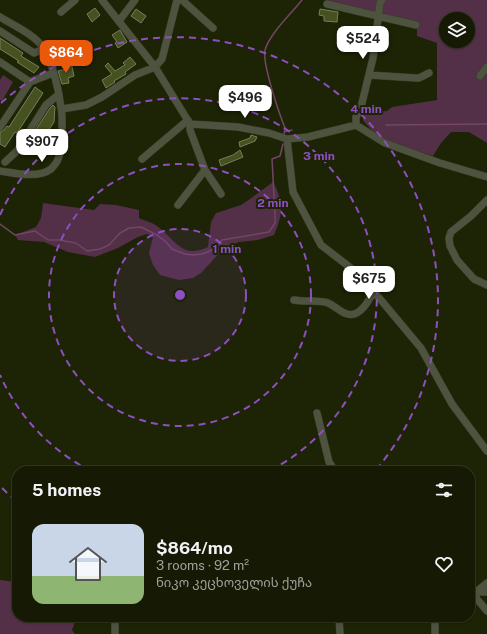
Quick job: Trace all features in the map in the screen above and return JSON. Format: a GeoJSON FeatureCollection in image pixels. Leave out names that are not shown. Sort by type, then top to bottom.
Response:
{"type":"FeatureCollection","features":[{"type":"Feature","properties":{"kind":"street"},"geometry":{"type":"LineString","coordinates":[[61,12],[75,0]]}},
{"type":"Feature","properties":{"kind":"street"},"geometry":{"type":"LineString","coordinates":[[102,0],[155,67],[189,122],[190,130],[205,170],[221,194]]}},
{"type":"Feature","properties":{"kind":"street"},"geometry":{"type":"LineString","coordinates":[[119,21],[136,0]]}},
{"type":"Feature","properties":{"kind":"street"},"geometry":{"type":"LineString","coordinates":[[62,109],[86,105],[102,97],[135,75],[155,67],[162,59],[179,0],[213,28]]}},
{"type":"Feature","properties":{"kind":"street"},"geometry":{"type":"LineString","coordinates":[[356,125],[356,118],[361,107],[373,58],[380,3],[382,0]]}},
{"type":"Feature","properties":{"kind":"street"},"geometry":{"type":"LineString","coordinates":[[327,4],[416,25]]}},
{"type":"Feature","properties":{"kind":"street"},"geometry":{"type":"LineString","coordinates":[[0,17],[38,41],[44,49],[53,73],[62,109],[60,150],[58,160],[54,165],[50,169],[40,174],[0,171]]}},
{"type":"Feature","properties":{"kind":"street"},"geometry":{"type":"LineString","coordinates":[[0,31],[34,53],[44,49]]}},
{"type":"Feature","properties":{"kind":"street"},"geometry":{"type":"LineString","coordinates":[[0,62],[30,82]]}},
{"type":"Feature","properties":{"kind":"street"},"geometry":{"type":"LineString","coordinates":[[480,76],[487,67]]}},
{"type":"Feature","properties":{"kind":"street"},"geometry":{"type":"LineString","coordinates":[[369,75],[419,78],[429,72]]}},
{"type":"Feature","properties":{"kind":"street"},"geometry":{"type":"LineString","coordinates":[[0,127],[30,82],[53,73]]}},
{"type":"Feature","properties":{"kind":"street"},"geometry":{"type":"LineString","coordinates":[[8,172],[3,160],[17,151],[46,104],[58,95]]}},
{"type":"Feature","properties":{"kind":"street"},"geometry":{"type":"LineString","coordinates":[[142,160],[189,122],[238,127],[270,133],[287,139],[308,137],[356,125],[385,143],[440,163],[487,176]]}},
{"type":"Feature","properties":{"kind":"street"},"geometry":{"type":"LineString","coordinates":[[287,139],[293,192],[321,245],[360,275],[421,348],[452,404],[487,451]]}},
{"type":"Feature","properties":{"kind":"street"},"geometry":{"type":"LineString","coordinates":[[178,205],[205,170]]}},
{"type":"Feature","properties":{"kind":"street"},"geometry":{"type":"LineString","coordinates":[[487,200],[471,216],[451,232],[449,238],[450,246],[457,260],[474,279],[487,285]]}},
{"type":"Feature","properties":{"kind":"street"},"geometry":{"type":"LineString","coordinates":[[294,300],[328,303],[348,314],[353,314],[367,303],[374,291]]}},
{"type":"Feature","properties":{"kind":"street"},"geometry":{"type":"LineString","coordinates":[[317,413],[329,462],[332,466]]}},
{"type":"Feature","properties":{"kind":"street"},"geometry":{"type":"LineString","coordinates":[[475,589],[487,584]]}},
{"type":"Feature","properties":{"kind":"street"},"geometry":{"type":"LineString","coordinates":[[475,590],[487,592]]}},
{"type":"Feature","properties":{"kind":"street"},"geometry":{"type":"LineString","coordinates":[[475,595],[487,611]]}},
{"type":"Feature","properties":{"kind":"street"},"geometry":{"type":"LineString","coordinates":[[115,622],[115,634]]}},
{"type":"Feature","properties":{"kind":"street"},"geometry":{"type":"LineString","coordinates":[[339,622],[340,634]]}},
{"type":"Feature","properties":{"kind":"street"},"geometry":{"type":"LineString","coordinates":[[435,622],[435,634]]}},
{"type":"Feature","properties":{"kind":"shaded area"},"geometry":{"type":"Polygon","coordinates":[[[326,0],[487,0],[487,143],[469,132],[451,132],[441,143],[433,156],[395,144],[377,134],[363,120],[364,113],[387,111],[392,107],[437,100],[437,43],[417,36],[417,23],[326,2],[326,0]]]}},
{"type":"Feature","properties":{"kind":"shaded area"},"geometry":{"type":"Polygon","coordinates":[[[3,75],[13,82],[2,101],[0,100],[0,80],[3,75]]]}},
{"type":"Feature","properties":{"kind":"shaded area"},"geometry":{"type":"Polygon","coordinates":[[[273,182],[281,202],[281,214],[274,235],[258,240],[239,242],[224,248],[201,273],[193,278],[179,280],[160,275],[153,265],[149,253],[153,237],[147,234],[95,257],[68,252],[44,242],[18,240],[15,235],[36,227],[41,218],[43,203],[94,210],[100,204],[116,205],[139,210],[139,218],[153,223],[180,246],[192,251],[199,250],[208,247],[211,222],[216,213],[241,205],[273,182]]]}},
{"type":"Feature","properties":{"kind":"shaded area"},"geometry":{"type":"Polygon","coordinates":[[[0,580],[12,581],[12,622],[75,622],[72,630],[75,634],[0,634],[0,580]]]}},
{"type":"Feature","properties":{"kind":"building"},"geometry":{"type":"Polygon","coordinates":[[[95,8],[100,15],[92,22],[87,14],[95,8]]]}},
{"type":"Feature","properties":{"kind":"building"},"geometry":{"type":"Polygon","coordinates":[[[136,9],[146,16],[141,23],[131,16],[136,9]]]}},
{"type":"Feature","properties":{"kind":"building"},"geometry":{"type":"Polygon","coordinates":[[[320,9],[338,12],[337,22],[324,21],[324,16],[319,15],[320,9]]]}},
{"type":"Feature","properties":{"kind":"building"},"geometry":{"type":"Polygon","coordinates":[[[120,30],[127,42],[118,48],[115,43],[117,42],[112,35],[120,30]]]}},
{"type":"Feature","properties":{"kind":"building"},"geometry":{"type":"Polygon","coordinates":[[[0,38],[23,53],[21,56],[39,67],[34,73],[0,49],[0,38]]]}},
{"type":"Feature","properties":{"kind":"building"},"geometry":{"type":"Polygon","coordinates":[[[130,57],[136,64],[125,72],[126,74],[106,88],[102,80],[112,74],[105,66],[108,63],[115,71],[125,65],[123,63],[130,57]]]}},
{"type":"Feature","properties":{"kind":"building"},"geometry":{"type":"Polygon","coordinates":[[[71,62],[74,76],[68,78],[69,83],[62,84],[58,71],[67,69],[65,64],[71,62]]]}},
{"type":"Feature","properties":{"kind":"building"},"geometry":{"type":"Polygon","coordinates":[[[35,87],[43,93],[17,133],[15,132],[5,147],[0,144],[0,132],[7,126],[9,127],[35,87]]]}},
{"type":"Feature","properties":{"kind":"building"},"geometry":{"type":"Polygon","coordinates":[[[53,105],[55,107],[54,122],[46,134],[40,130],[37,137],[33,134],[53,105]]]}},
{"type":"Feature","properties":{"kind":"building"},"geometry":{"type":"Polygon","coordinates":[[[251,135],[257,137],[255,141],[240,147],[239,142],[250,138],[251,135]]]}},
{"type":"Feature","properties":{"kind":"building"},"geometry":{"type":"Polygon","coordinates":[[[240,150],[243,157],[221,166],[219,160],[233,155],[240,150]]]}},
{"type":"Feature","properties":{"kind":"waterway"},"geometry":{"type":"LineString","coordinates":[[284,134],[285,128],[268,76],[265,50],[276,30],[302,0]]}},
{"type":"Feature","properties":{"kind":"waterway"},"geometry":{"type":"LineString","coordinates":[[386,125],[487,124]]}},
{"type":"Feature","properties":{"kind":"waterway"},"geometry":{"type":"LineString","coordinates":[[284,132],[292,130]]}},
{"type":"Feature","properties":{"kind":"waterway"},"geometry":{"type":"LineString","coordinates":[[0,224],[15,235],[35,231],[48,240],[76,243],[87,251],[100,249],[109,245],[120,233],[129,228],[141,227],[157,235],[172,249],[185,254],[202,254],[210,251],[222,240],[269,232],[275,223],[272,159],[280,156],[283,144]]}}]}
